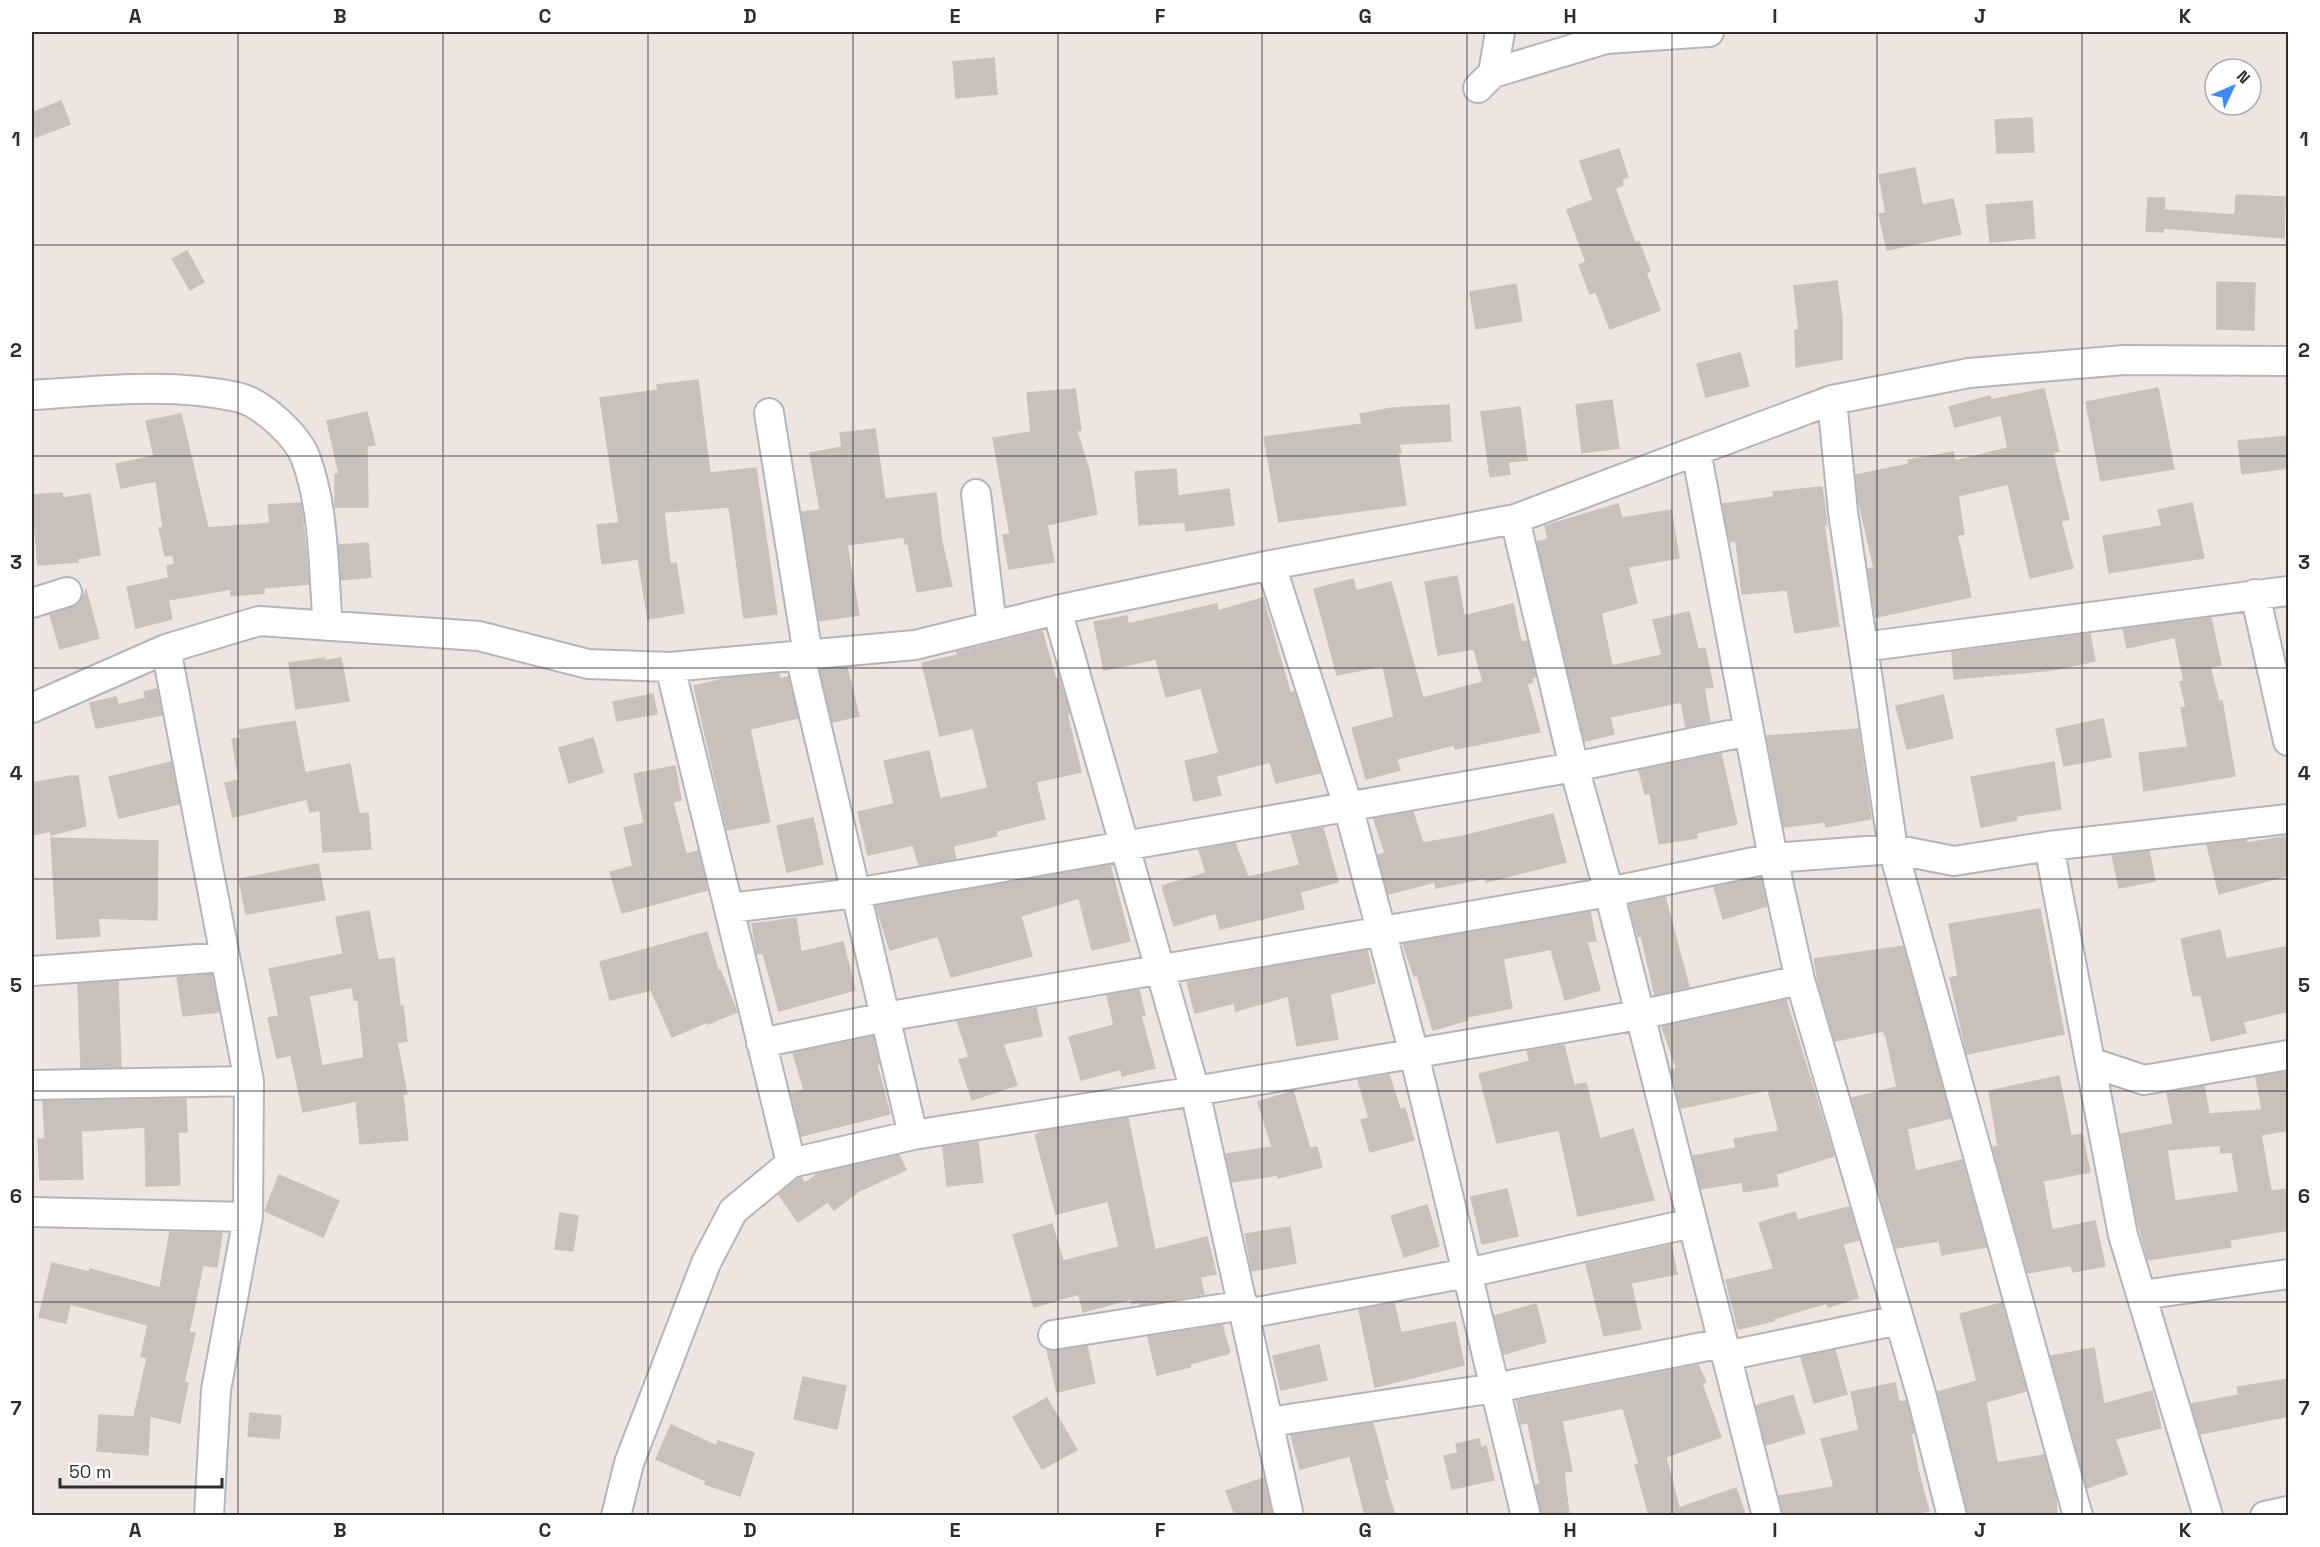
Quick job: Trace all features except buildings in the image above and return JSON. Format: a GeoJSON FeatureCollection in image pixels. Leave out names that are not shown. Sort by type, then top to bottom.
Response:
{"type":"FeatureCollection","features":[{"type":"Feature","properties":{"kind":"street"},"geometry":{"type":"LineString","coordinates":[[1500,32],[1486,80],[1606,39],[1709,32]]}},
{"type":"Feature","properties":{"kind":"street"},"geometry":{"type":"LineString","coordinates":[[32,708],[166,649],[259,621],[479,636],[588,664],[670,667],[915,645],[1057,610],[1271,565],[1515,519],[1832,400],[1969,373],[2124,360],[2289,362]]}},
{"type":"Feature","properties":{"kind":"street"},"geometry":{"type":"LineString","coordinates":[[32,395],[150,388],[239,397],[279,420],[306,456],[318,498],[327,626]]}},
{"type":"Feature","properties":{"kind":"street"},"geometry":{"type":"LineString","coordinates":[[1832,400],[1843,513],[1893,849],[2078,1515]]}},
{"type":"Feature","properties":{"kind":"street"},"geometry":{"type":"LineString","coordinates":[[769,413],[804,656],[856,893],[913,1135]]}},
{"type":"Feature","properties":{"kind":"street"},"geometry":{"type":"LineString","coordinates":[[1696,452],[1773,858],[1800,980],[1899,1320],[1952,1515]]}},
{"type":"Feature","properties":{"kind":"street"},"geometry":{"type":"LineString","coordinates":[[976,494],[992,626]]}},
{"type":"Feature","properties":{"kind":"street"},"geometry":{"type":"LineString","coordinates":[[1515,519],[1574,767],[1609,892],[1767,1515]]}},
{"type":"Feature","properties":{"kind":"street"},"geometry":{"type":"LineString","coordinates":[[1271,565],[1348,806],[1414,1054],[1526,1515]]}},
{"type":"Feature","properties":{"kind":"street"},"geometry":{"type":"LineString","coordinates":[[1863,647],[2289,591]]}},
{"type":"Feature","properties":{"kind":"street"},"geometry":{"type":"LineString","coordinates":[[32,603],[67,592]]}},
{"type":"Feature","properties":{"kind":"street"},"geometry":{"type":"LineString","coordinates":[[2255,594],[2289,741]]}},
{"type":"Feature","properties":{"kind":"street"},"geometry":{"type":"LineString","coordinates":[[1057,610],[1196,1091],[1289,1515]]}},
{"type":"Feature","properties":{"kind":"street"},"geometry":{"type":"LineString","coordinates":[[166,649],[249,1080],[248,1217],[216,1390],[209,1515]]}},
{"type":"Feature","properties":{"kind":"street"},"geometry":{"type":"LineString","coordinates":[[670,667],[791,1163]]}},
{"type":"Feature","properties":{"kind":"street"},"geometry":{"type":"LineString","coordinates":[[729,908],[856,893],[1574,767],[1749,731]]}},
{"type":"Feature","properties":{"kind":"street"},"geometry":{"type":"LineString","coordinates":[[761,1043],[885,1017],[1609,892],[1773,858],[1893,849],[1954,861],[2049,846],[2289,819]]}},
{"type":"Feature","properties":{"kind":"street"},"geometry":{"type":"LineString","coordinates":[[2049,846],[2123,1235],[2208,1515]]}},
{"type":"Feature","properties":{"kind":"street"},"geometry":{"type":"LineString","coordinates":[[32,970],[225,957]]}},
{"type":"Feature","properties":{"kind":"street"},"geometry":{"type":"LineString","coordinates":[[616,1515],[629,1463],[706,1263],[733,1211],[791,1163],[913,1135],[1196,1091],[1639,1015],[1800,980]]}},
{"type":"Feature","properties":{"kind":"street"},"geometry":{"type":"LineString","coordinates":[[2090,1062],[2144,1080],[2289,1055]]}},
{"type":"Feature","properties":{"kind":"street"},"geometry":{"type":"LineString","coordinates":[[32,1085],[249,1080]]}},
{"type":"Feature","properties":{"kind":"street"},"geometry":{"type":"LineString","coordinates":[[32,1212],[248,1217]]}},
{"type":"Feature","properties":{"kind":"street"},"geometry":{"type":"LineString","coordinates":[[1053,1335],[1245,1309],[1467,1273],[1692,1223]]}},
{"type":"Feature","properties":{"kind":"street"},"geometry":{"type":"LineString","coordinates":[[2142,1295],[2289,1274]]}},
{"type":"Feature","properties":{"kind":"street"},"geometry":{"type":"LineString","coordinates":[[1270,1422],[1495,1388],[1899,1320]]}},
{"type":"Feature","properties":{"kind":"street"},"geometry":{"type":"LineString","coordinates":[[2265,1515],[2289,1511]]}}]}
